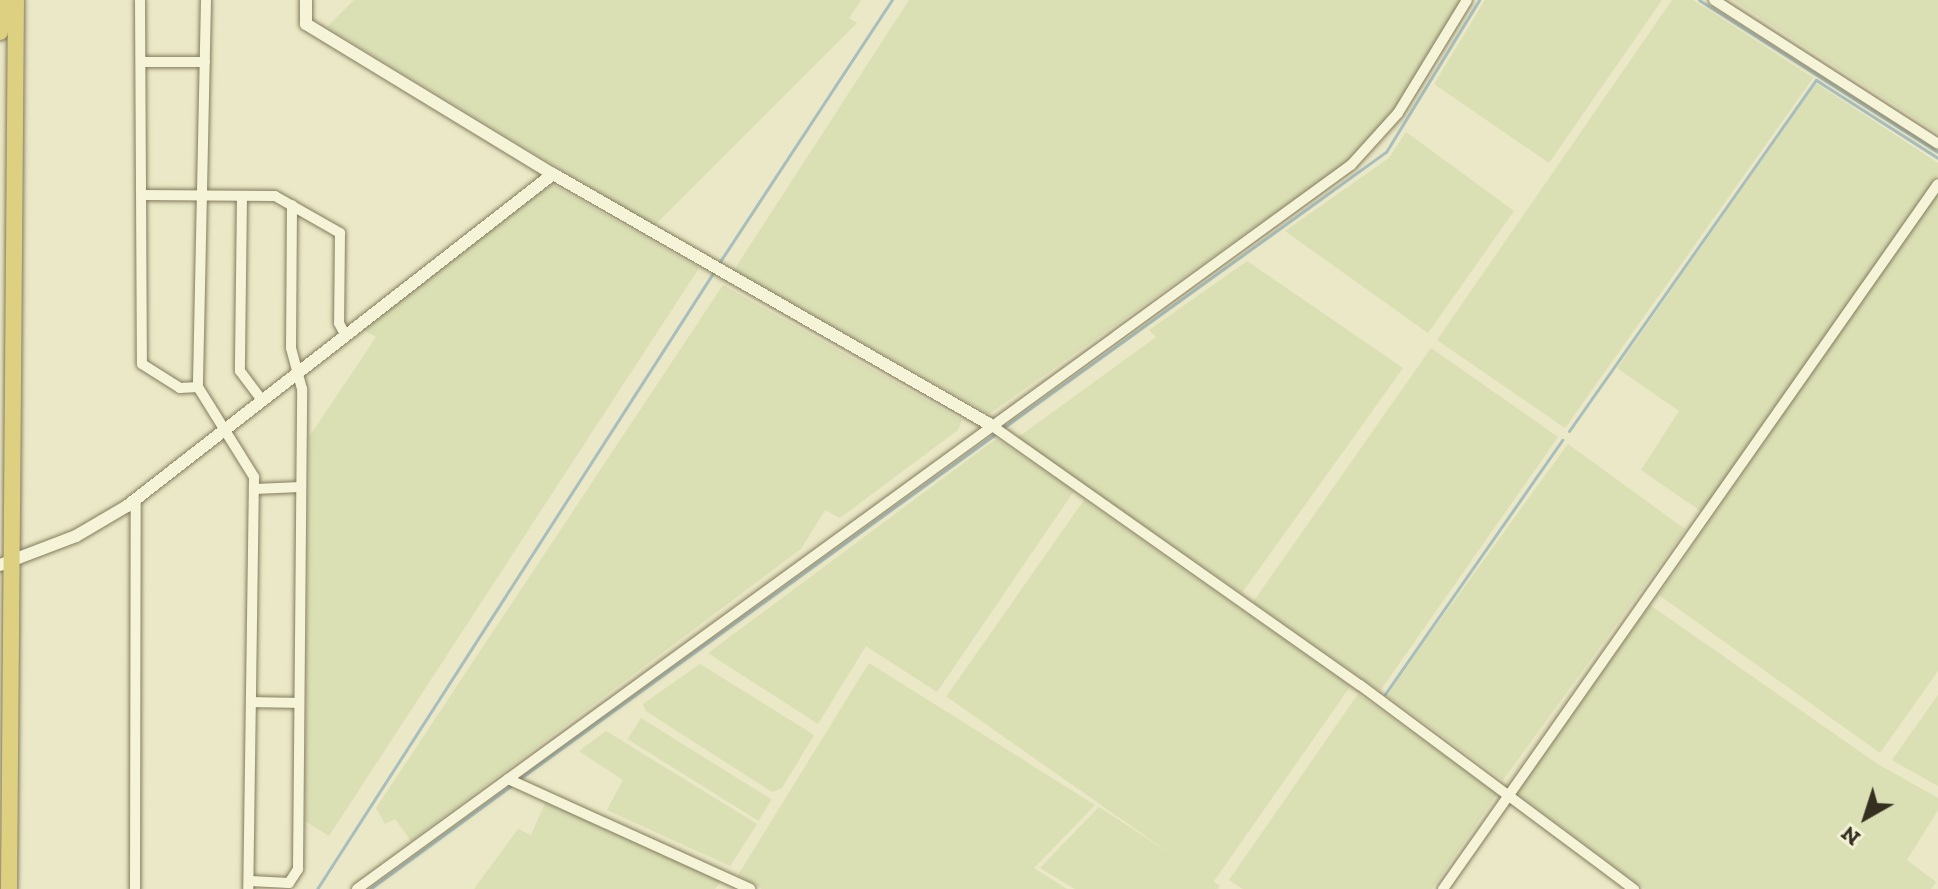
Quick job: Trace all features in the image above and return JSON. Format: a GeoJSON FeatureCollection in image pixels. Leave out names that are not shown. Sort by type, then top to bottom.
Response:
{"type":"FeatureCollection","features":[{"type":"Feature","properties":{"kind":"highway"},"geometry":{"type":"LineString","coordinates":[[0,0],[0,32]]}},
{"type":"Feature","properties":{"kind":"highway"},"geometry":{"type":"LineString","coordinates":[[9,889],[5,562],[16,0]]}},
{"type":"Feature","properties":{"kind":"street"},"geometry":{"type":"LineString","coordinates":[[140,0],[142,364],[180,388],[198,387]]}},
{"type":"Feature","properties":{"kind":"street"},"geometry":{"type":"LineString","coordinates":[[206,0],[205,196],[198,387],[254,477],[249,885],[289,883],[298,869],[300,370],[291,348],[292,205]]}},
{"type":"Feature","properties":{"kind":"street"},"geometry":{"type":"LineString","coordinates":[[306,0],[306,24],[553,174],[991,425],[1508,793],[1634,889]]}},
{"type":"Feature","properties":{"kind":"street"},"geometry":{"type":"LineString","coordinates":[[357,889],[513,782],[991,425],[1351,165],[1398,113],[1467,0]]}},
{"type":"Feature","properties":{"kind":"street"},"geometry":{"type":"LineString","coordinates":[[1714,0],[1938,144]]}},
{"type":"Feature","properties":{"kind":"street"},"geometry":{"type":"LineString","coordinates":[[142,62],[205,62]]}},
{"type":"Feature","properties":{"kind":"street"},"geometry":{"type":"LineString","coordinates":[[5,562],[92,529],[136,498],[553,174]]}},
{"type":"Feature","properties":{"kind":"street"},"geometry":{"type":"LineString","coordinates":[[1443,889],[1938,184]]}},
{"type":"Feature","properties":{"kind":"street"},"geometry":{"type":"LineString","coordinates":[[142,195],[275,196],[340,233],[339,323],[345,335]]}},
{"type":"Feature","properties":{"kind":"street"},"geometry":{"type":"LineString","coordinates":[[242,196],[240,371],[262,400]]}},
{"type":"Feature","properties":{"kind":"street"},"geometry":{"type":"LineString","coordinates":[[254,489],[301,487]]}},
{"type":"Feature","properties":{"kind":"street"},"geometry":{"type":"LineString","coordinates":[[135,889],[136,498]]}},
{"type":"Feature","properties":{"kind":"street"},"geometry":{"type":"LineString","coordinates":[[252,702],[299,703]]}},
{"type":"Feature","properties":{"kind":"street"},"geometry":{"type":"LineString","coordinates":[[513,782],[750,889]]}},
{"type":"Feature","properties":{"kind":"green space"},"geometry":{"type":"Polygon","coordinates":[[[354,0],[861,0],[849,18],[857,23],[654,226],[327,27],[354,0]]]}},
{"type":"Feature","properties":{"kind":"green space"},"geometry":{"type":"Polygon","coordinates":[[[909,0],[1461,0],[1393,114],[1347,162],[989,414],[734,270],[909,0]]]}},
{"type":"Feature","properties":{"kind":"green space"},"geometry":{"type":"Polygon","coordinates":[[[1485,0],[1662,0],[1549,163],[1434,84],[1485,0]]]}},
{"type":"Feature","properties":{"kind":"green space"},"geometry":{"type":"Polygon","coordinates":[[[1672,0],[1693,0],[1813,78],[1565,428],[1437,340],[1672,0]]]}},
{"type":"Feature","properties":{"kind":"green space"},"geometry":{"type":"Polygon","coordinates":[[[1733,0],[1938,0],[1938,133],[1739,4],[1733,0]]]}},
{"type":"Feature","properties":{"kind":"green space"},"geometry":{"type":"Polygon","coordinates":[[[1816,83],[1938,163],[1938,175],[1702,512],[1641,470],[1679,411],[1617,368],[1816,83]]]}},
{"type":"Feature","properties":{"kind":"green space"},"geometry":{"type":"Polygon","coordinates":[[[1406,132],[1514,211],[1428,333],[1285,231],[1389,158],[1406,132]]]}},
{"type":"Feature","properties":{"kind":"green space"},"geometry":{"type":"Polygon","coordinates":[[[552,184],[699,268],[329,836],[305,821],[309,437],[376,337],[360,328],[552,184]]]}},
{"type":"Feature","properties":{"kind":"green space"},"geometry":{"type":"Polygon","coordinates":[[[1938,190],[1938,671],[1880,753],[1659,595],[1938,190]]]}},
{"type":"Feature","properties":{"kind":"green space"},"geometry":{"type":"Polygon","coordinates":[[[1247,261],[1403,368],[1242,593],[1017,438],[1156,337],[1149,330],[1247,261]]]}},
{"type":"Feature","properties":{"kind":"green space"},"geometry":{"type":"Polygon","coordinates":[[[723,285],[962,420],[958,430],[840,518],[825,510],[801,549],[411,841],[395,819],[385,824],[376,808],[723,285]]]}},
{"type":"Feature","properties":{"kind":"green space"},"geometry":{"type":"Polygon","coordinates":[[[1431,348],[1558,437],[1380,691],[1253,602],[1431,348]]]}},
{"type":"Feature","properties":{"kind":"green space"},"geometry":{"type":"Polygon","coordinates":[[[996,439],[1074,491],[937,692],[866,646],[818,724],[708,653],[996,439]]]}},
{"type":"Feature","properties":{"kind":"green space"},"geometry":{"type":"Polygon","coordinates":[[[1568,444],[1685,529],[1503,780],[1386,695],[1568,444]]]}},
{"type":"Feature","properties":{"kind":"green space"},"geometry":{"type":"Polygon","coordinates":[[[1084,500],[1350,686],[1213,883],[946,697],[1084,500]]]}},
{"type":"Feature","properties":{"kind":"green space"},"geometry":{"type":"Polygon","coordinates":[[[1650,605],[1879,765],[1938,798],[1938,810],[1907,860],[1936,882],[1931,889],[1645,889],[1517,793],[1650,605]]]}},
{"type":"Feature","properties":{"kind":"green space"},"geometry":{"type":"Polygon","coordinates":[[[869,663],[1095,805],[1034,868],[1067,889],[762,889],[738,875],[869,663]]]}},
{"type":"Feature","properties":{"kind":"green space"},"geometry":{"type":"Polygon","coordinates":[[[700,664],[814,735],[782,788],[772,792],[646,711],[643,704],[700,664]]]}},
{"type":"Feature","properties":{"kind":"green space"},"geometry":{"type":"Polygon","coordinates":[[[1358,694],[1497,794],[1432,889],[1243,889],[1229,880],[1358,694]]]}},
{"type":"Feature","properties":{"kind":"green space"},"geometry":{"type":"Polygon","coordinates":[[[1938,695],[1938,786],[1892,760],[1938,695]]]}},
{"type":"Feature","properties":{"kind":"green space"},"geometry":{"type":"Polygon","coordinates":[[[641,718],[772,800],[758,821],[628,739],[641,718]]]}},
{"type":"Feature","properties":{"kind":"green space"},"geometry":{"type":"Polygon","coordinates":[[[606,731],[757,824],[730,866],[607,810],[623,780],[579,751],[606,731]]]}},
{"type":"Feature","properties":{"kind":"green space"},"geometry":{"type":"Polygon","coordinates":[[[546,801],[723,879],[715,889],[474,889],[518,829],[531,835],[546,801]]]}},
{"type":"Feature","properties":{"kind":"green space"},"geometry":{"type":"Polygon","coordinates":[[[1099,807],[1220,886],[1218,889],[1075,889],[1040,868],[1099,807]]]}},
{"type":"Feature","properties":{"kind":"waterway"},"geometry":{"type":"LineString","coordinates":[[719,263],[892,0]]}},
{"type":"Feature","properties":{"kind":"waterway"},"geometry":{"type":"LineString","coordinates":[[1003,428],[1386,152],[1479,0]]}},
{"type":"Feature","properties":{"kind":"waterway"},"geometry":{"type":"LineString","coordinates":[[1699,0],[1938,152]]}},
{"type":"Feature","properties":{"kind":"waterway"},"geometry":{"type":"LineString","coordinates":[[1569,431],[1816,80],[1938,158]]}},
{"type":"Feature","properties":{"kind":"waterway"},"geometry":{"type":"LineString","coordinates":[[317,889],[715,270]]}},
{"type":"Feature","properties":{"kind":"waterway"},"geometry":{"type":"LineString","coordinates":[[518,780],[994,435]]}},
{"type":"Feature","properties":{"kind":"waterway"},"geometry":{"type":"LineString","coordinates":[[1385,694],[1562,440]]}},
{"type":"Feature","properties":{"kind":"waterway"},"geometry":{"type":"LineString","coordinates":[[370,889],[512,785]]}}]}
